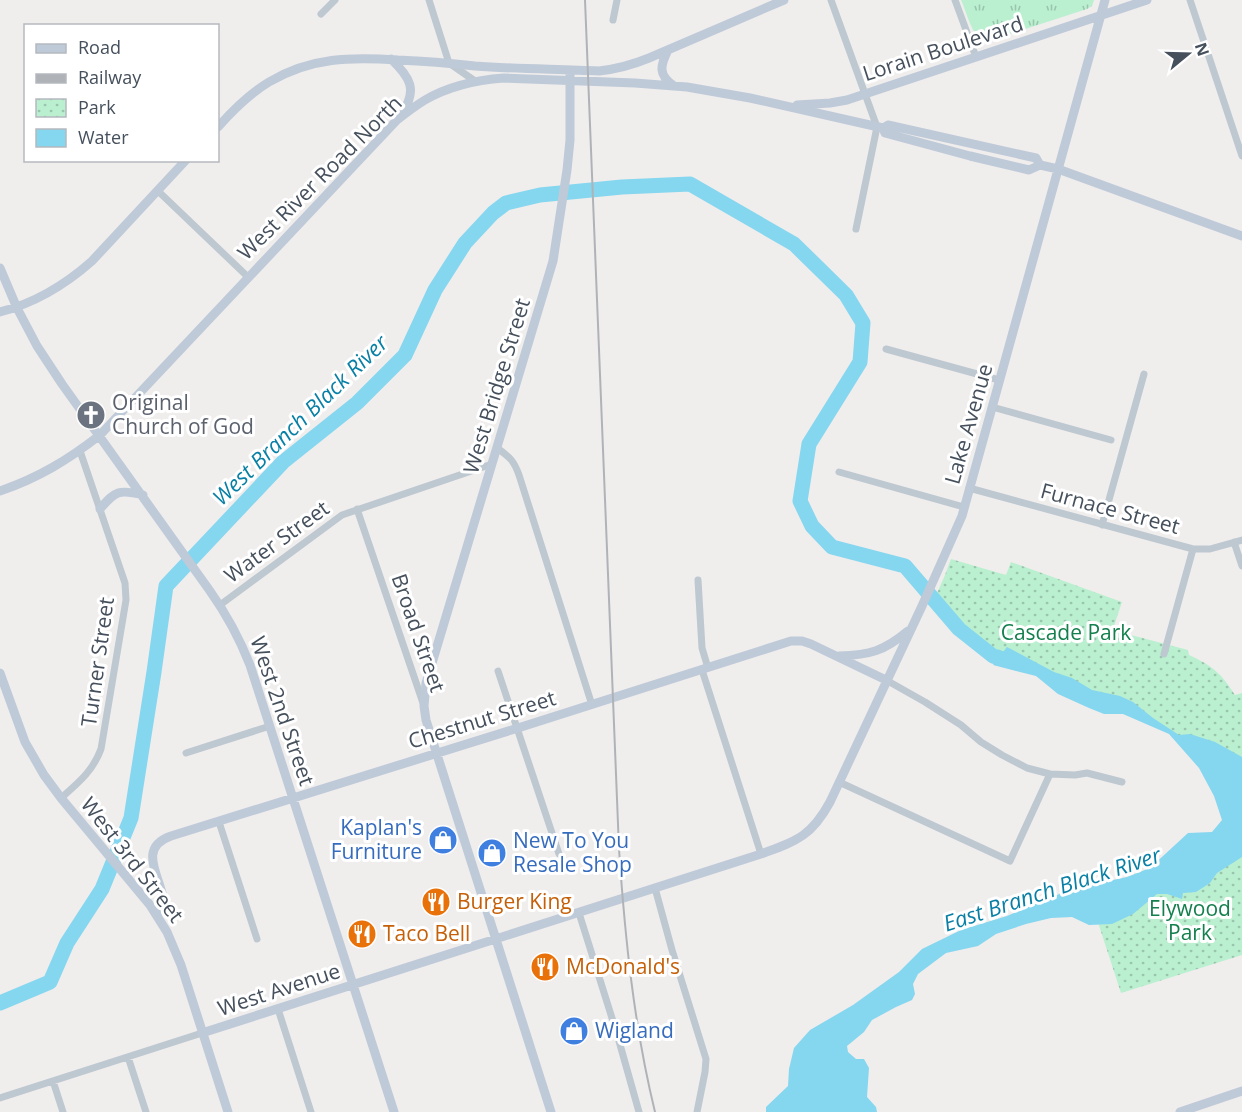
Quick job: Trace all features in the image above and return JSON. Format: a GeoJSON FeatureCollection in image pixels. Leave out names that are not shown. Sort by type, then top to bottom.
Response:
{"type":"FeatureCollection","features":[{"type":"Feature","properties":{"kind":"street"},"geometry":{"type":"LineString","coordinates":[[321,14],[335,0]]}},
{"type":"Feature","properties":{"kind":"street"},"geometry":{"type":"LineString","coordinates":[[429,0],[449,63],[475,81]]}},
{"type":"Feature","properties":{"kind":"street"},"geometry":{"type":"LineString","coordinates":[[613,20],[617,0]]}},
{"type":"Feature","properties":{"kind":"street"},"geometry":{"type":"LineString","coordinates":[[219,126],[256,91],[276,78],[310,64],[340,58],[355,58],[570,70],[615,69],[630,66],[784,0]]}},
{"type":"Feature","properties":{"kind":"street"},"geometry":{"type":"LineString","coordinates":[[831,0],[864,94],[880,128],[856,229]]}},
{"type":"Feature","properties":{"kind":"street"},"geometry":{"type":"LineString","coordinates":[[955,0],[976,57]]}},
{"type":"Feature","properties":{"kind":"street","name":"Lake Avenue"},"geometry":{"type":"LineString","coordinates":[[807,834],[821,818],[839,782],[962,516],[1104,0]]}},
{"type":"Feature","properties":{"kind":"street","name":"Lorain Boulevard"},"geometry":{"type":"LineString","coordinates":[[782,106],[830,103],[864,94],[1147,0]]}},
{"type":"Feature","properties":{"kind":"street"},"geometry":{"type":"LineString","coordinates":[[1190,0],[1242,156]]}},
{"type":"Feature","properties":{"kind":"street"},"geometry":{"type":"LineString","coordinates":[[668,50],[661,69],[666,79],[674,86]]}},
{"type":"Feature","properties":{"kind":"street"},"geometry":{"type":"LineString","coordinates":[[391,59],[405,74],[411,94],[397,120]]}},
{"type":"Feature","properties":{"kind":"street","name":"West Bridge Street"},"geometry":{"type":"LineString","coordinates":[[424,706],[426,683],[553,261],[570,140],[570,70]]}},
{"type":"Feature","properties":{"kind":"street","name":"West River Road North"},"geometry":{"type":"LineString","coordinates":[[0,491],[34,478],[54,467],[100,435],[397,120],[423,100],[475,81],[504,78],[674,86],[711,90],[880,128],[885,133],[1029,170],[1040,165],[1058,169],[1242,236]]}},
{"type":"Feature","properties":{"kind":"street"},"geometry":{"type":"LineString","coordinates":[[0,312],[17,308],[48,293],[78,273],[92,261],[184,162]]}},
{"type":"Feature","properties":{"kind":"street"},"geometry":{"type":"LineString","coordinates":[[158,191],[248,277]]}},
{"type":"Feature","properties":{"kind":"street","name":"West 2nd Street"},"geometry":{"type":"LineString","coordinates":[[0,268],[37,346],[220,605],[244,649],[394,1112]]}},
{"type":"Feature","properties":{"kind":"street"},"geometry":{"type":"LineString","coordinates":[[886,349],[999,380]]}},
{"type":"Feature","properties":{"kind":"street"},"geometry":{"type":"LineString","coordinates":[[1102,525],[1144,375]]}},
{"type":"Feature","properties":{"kind":"street"},"geometry":{"type":"LineString","coordinates":[[992,407],[1111,440]]}},
{"type":"Feature","properties":{"kind":"street"},"geometry":{"type":"LineString","coordinates":[[497,448],[511,458],[515,464],[592,705]]}},
{"type":"Feature","properties":{"kind":"street","name":"Turner Street"},"geometry":{"type":"LineString","coordinates":[[61,798],[88,773],[101,749],[126,600],[124,583],[80,450]]}},
{"type":"Feature","properties":{"kind":"street","name":"Water Street"},"geometry":{"type":"LineString","coordinates":[[220,605],[339,517],[492,464]]}},
{"type":"Feature","properties":{"kind":"street"},"geometry":{"type":"LineString","coordinates":[[839,472],[964,507]]}},
{"type":"Feature","properties":{"kind":"street","name":"Furnace Street"},"geometry":{"type":"LineString","coordinates":[[969,488],[1193,549],[1210,549],[1238,541]]}},
{"type":"Feature","properties":{"kind":"street"},"geometry":{"type":"LineString","coordinates":[[100,509],[110,496],[119,492],[127,491],[143,495]]}},
{"type":"Feature","properties":{"kind":"street","name":"Broad Street"},"geometry":{"type":"LineString","coordinates":[[357,509],[424,706],[426,720],[551,1112]]}},
{"type":"Feature","properties":{"kind":"street"},"geometry":{"type":"LineString","coordinates":[[1238,541],[1242,566]]}},
{"type":"Feature","properties":{"kind":"street"},"geometry":{"type":"LineString","coordinates":[[1164,654],[1193,549]]}},
{"type":"Feature","properties":{"kind":"street"},"geometry":{"type":"LineString","coordinates":[[698,580],[705,669],[760,854]]}},
{"type":"Feature","properties":{"kind":"street"},"geometry":{"type":"LineString","coordinates":[[836,656],[874,652],[894,643],[910,630]]}},
{"type":"Feature","properties":{"kind":"street","name":"Chestnut Street"},"geometry":{"type":"LineString","coordinates":[[157,916],[163,899],[152,864],[153,855],[156,847],[166,837],[791,641],[811,644],[886,680]]}},
{"type":"Feature","properties":{"kind":"street"},"geometry":{"type":"LineString","coordinates":[[498,671],[559,854]]}},
{"type":"Feature","properties":{"kind":"street","name":"West 3rd Street"},"geometry":{"type":"LineString","coordinates":[[0,673],[25,742],[44,775],[137,890],[166,932],[178,957],[228,1112]]}},
{"type":"Feature","properties":{"kind":"street"},"geometry":{"type":"LineString","coordinates":[[886,680],[961,724],[981,742],[1027,768],[1050,774],[1087,773],[1122,782]]}},
{"type":"Feature","properties":{"kind":"street"},"geometry":{"type":"LineString","coordinates":[[186,753],[270,726]]}},
{"type":"Feature","properties":{"kind":"street"},"geometry":{"type":"LineString","coordinates":[[839,782],[1010,861],[1050,774]]}},
{"type":"Feature","properties":{"kind":"street"},"geometry":{"type":"LineString","coordinates":[[219,822],[257,939]]}},
{"type":"Feature","properties":{"kind":"street","name":"West Avenue"},"geometry":{"type":"LineString","coordinates":[[0,1098],[760,854],[794,842],[807,834]]}},
{"type":"Feature","properties":{"kind":"street"},"geometry":{"type":"LineString","coordinates":[[655,888],[706,1059],[697,1112]]}},
{"type":"Feature","properties":{"kind":"street"},"geometry":{"type":"LineString","coordinates":[[579,913],[639,1112]]}},
{"type":"Feature","properties":{"kind":"street"},"geometry":{"type":"LineString","coordinates":[[278,1009],[311,1112]]}},
{"type":"Feature","properties":{"kind":"street"},"geometry":{"type":"LineString","coordinates":[[128,1057],[146,1112]]}},
{"type":"Feature","properties":{"kind":"street"},"geometry":{"type":"LineString","coordinates":[[53,1081],[63,1112]]}},
{"type":"Feature","properties":{"kind":"street"},"geometry":{"type":"LineString","coordinates":[[1180,1112],[1242,1091]]}},
{"type":"Feature","properties":{"kind":"green space"},"geometry":{"type":"Polygon","coordinates":[[[961,0],[1094,0],[1092,6],[1087,9],[985,42],[973,30],[961,0]]]}},
{"type":"Feature","properties":{"kind":"green space","name":"Cascade Park"},"geometry":{"type":"Polygon","coordinates":[[[951,559],[1006,575],[1011,562],[1122,602],[1114,626],[1131,635],[1188,650],[1189,655],[1216,671],[1235,695],[1242,693],[1242,815],[1210,757],[1129,709],[1023,665],[993,656],[959,629],[934,600],[951,559]]]}},
{"type":"Feature","properties":{"kind":"green space","name":"Elywood Park"},"geometry":{"type":"Polygon","coordinates":[[[1242,836],[1242,955],[1121,993],[1091,901],[1242,836]]]}},
{"type":"Feature","properties":{"kind":"water"},"geometry":{"type":"Polygon","coordinates":[[[1007,647],[1092,690],[1120,696],[1133,702],[1179,735],[1190,734],[1215,742],[1242,757],[1242,857],[1217,873],[1210,883],[1196,892],[1183,893],[1182,899],[1167,894],[1157,894],[1133,914],[1112,924],[1089,925],[1072,917],[1051,918],[996,934],[978,946],[946,953],[918,974],[913,984],[915,994],[912,1000],[872,1020],[864,1032],[847,1046],[848,1052],[856,1059],[864,1059],[869,1068],[867,1097],[876,1107],[877,1112],[766,1112],[766,1107],[788,1086],[794,1048],[810,1030],[853,1005],[899,972],[922,949],[961,930],[1007,916],[1071,889],[1127,877],[1150,868],[1188,833],[1212,832],[1222,820],[1214,796],[1199,768],[1169,734],[1123,714],[1104,714],[1089,708],[1058,694],[1036,676],[993,665],[1007,647]]]}},
{"type":"Feature","properties":{"kind":"waterway","name":"West Branch Black River"},"geometry":{"type":"LineString","coordinates":[[0,1003],[50,982],[67,943],[102,889],[131,818],[166,586],[283,462],[357,403],[405,355],[435,290],[465,243],[493,213],[506,203],[540,195],[622,187],[690,184],[794,244],[846,295],[863,323],[860,362],[809,444],[800,501],[812,526],[832,547],[905,566],[959,629],[993,656],[1017,663]]}},
{"type":"Feature","properties":{"kind":"railway"},"geometry":{"type":"LineString","coordinates":[[585,0],[619,849],[631,982],[641,1047],[655,1112]]}},
{"type":"Feature","properties":{"kind":"place","name":"Original Church of God"},"geometry":{"type":"Point","coordinates":[91,415]}},
{"type":"Feature","properties":{"kind":"place","name":"Kaplan's Furniture"},"geometry":{"type":"Point","coordinates":[443,840]}},
{"type":"Feature","properties":{"kind":"place","name":"New To You Resale Shop"},"geometry":{"type":"Point","coordinates":[492,853]}},
{"type":"Feature","properties":{"kind":"place","name":"Burger King"},"geometry":{"type":"Point","coordinates":[436,902]}},
{"type":"Feature","properties":{"kind":"place","name":"Taco Bell"},"geometry":{"type":"Point","coordinates":[362,934]}},
{"type":"Feature","properties":{"kind":"place","name":"McDonald's"},"geometry":{"type":"Point","coordinates":[545,967]}},
{"type":"Feature","properties":{"kind":"place","name":"Wigland"},"geometry":{"type":"Point","coordinates":[574,1031]}},
{"type":"Feature","properties":{"kind":"water label","name":"East Branch Black River"},"geometry":{"type":"Point","coordinates":[1052,889]}}]}
